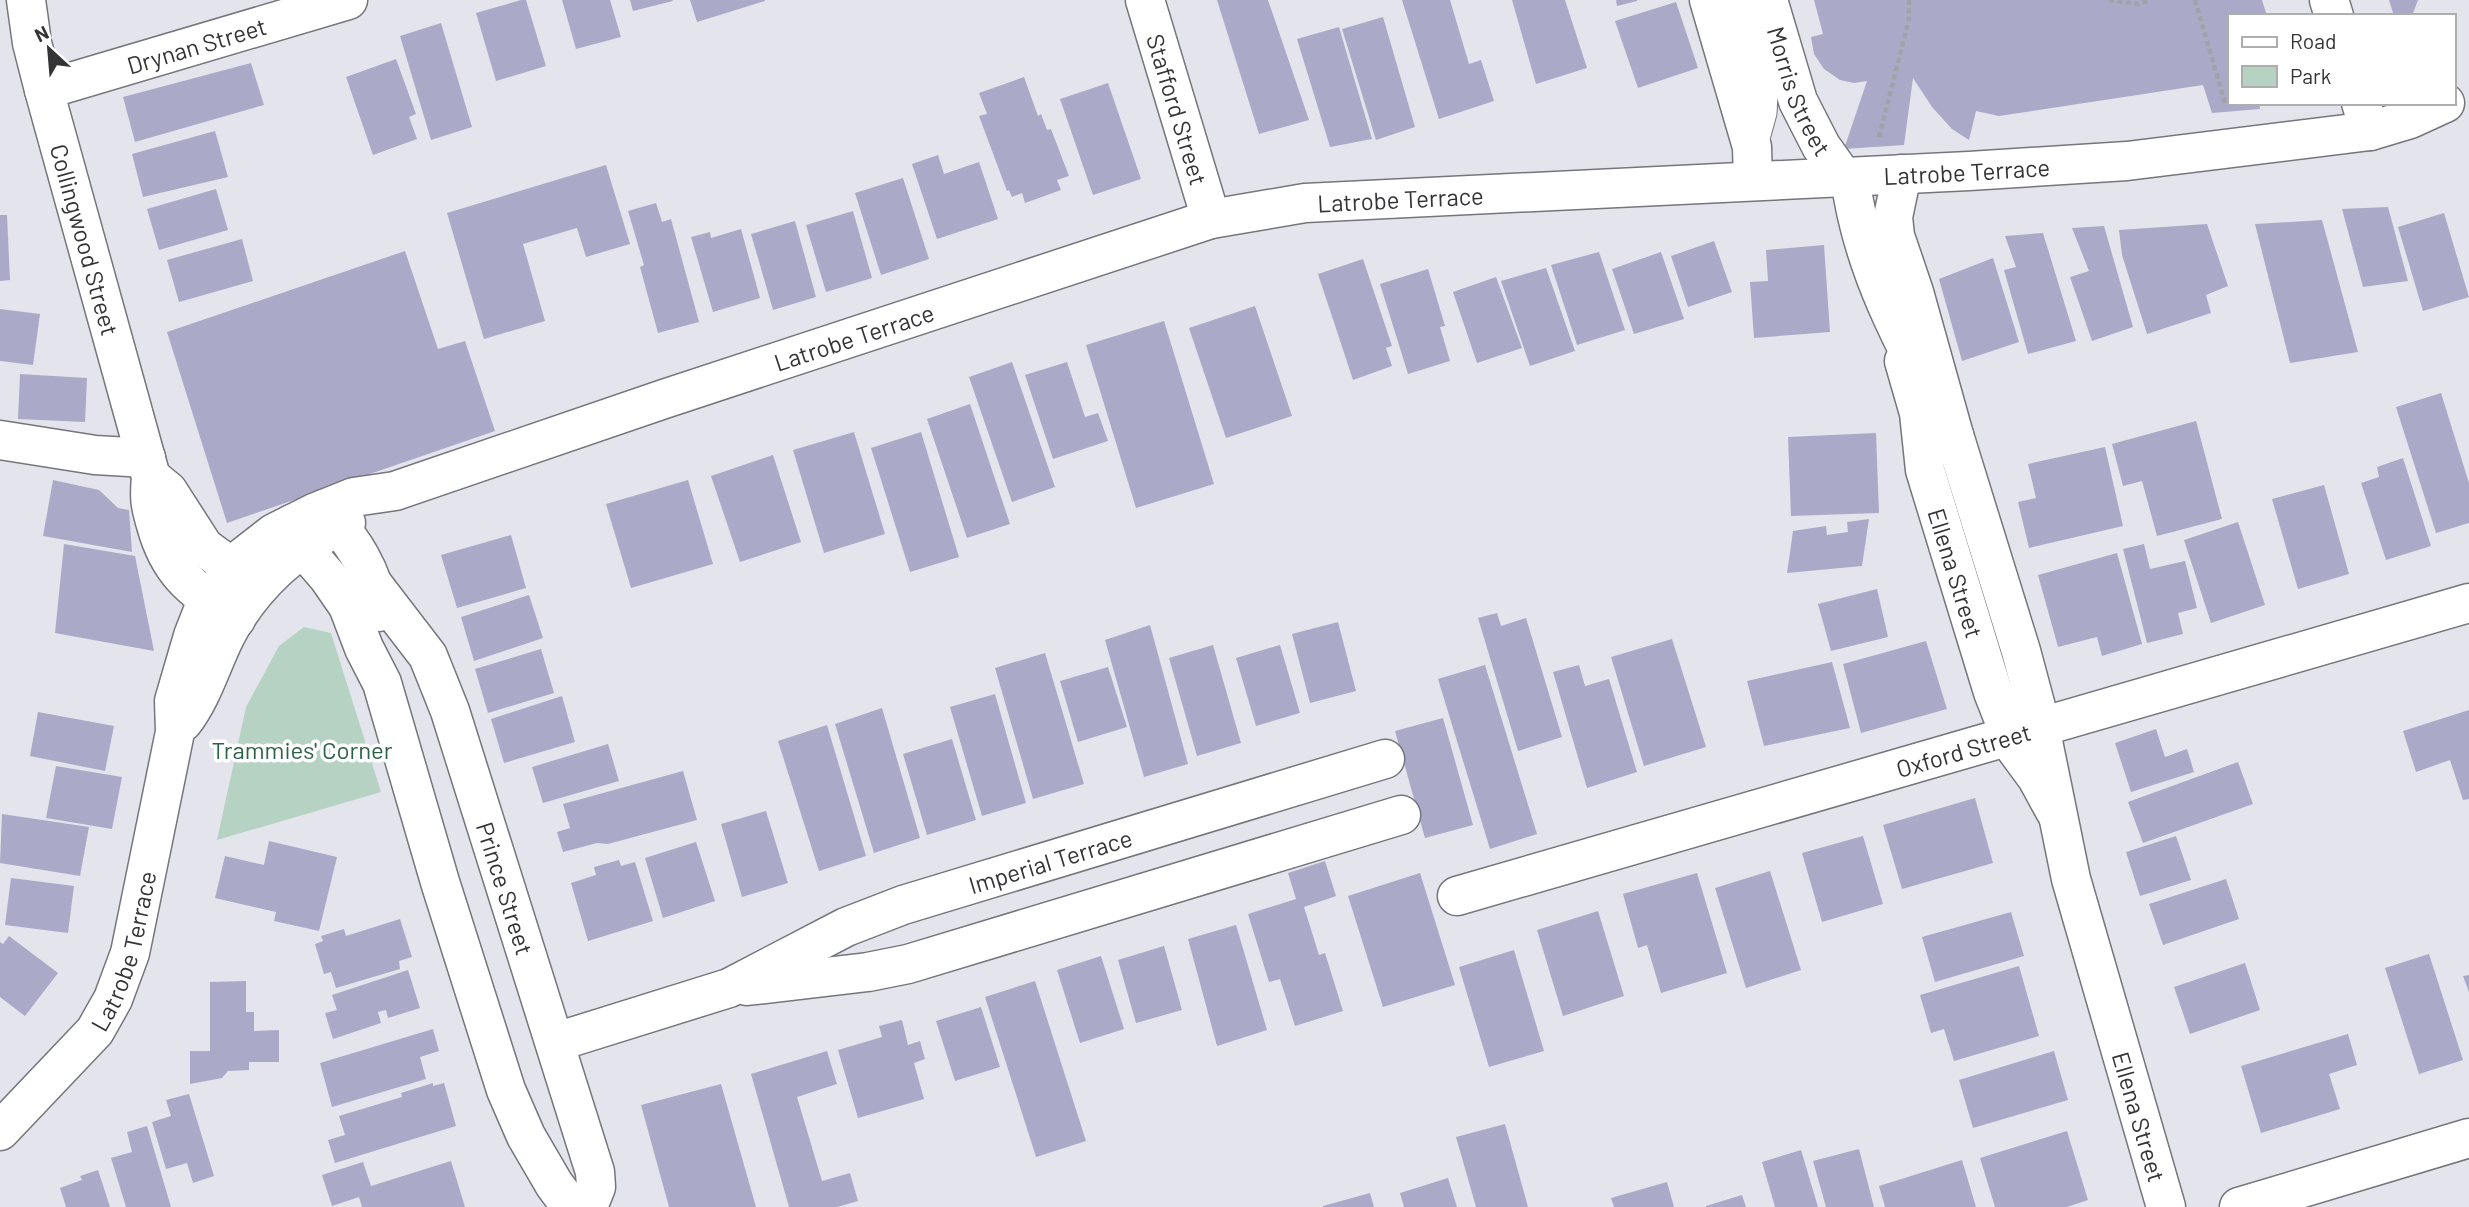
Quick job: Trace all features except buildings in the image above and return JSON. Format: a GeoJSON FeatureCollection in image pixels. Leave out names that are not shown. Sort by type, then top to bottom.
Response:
{"type":"FeatureCollection","features":[{"type":"Feature","properties":{"kind":"street","name":"Collingwood Street"},"geometry":{"type":"LineString","coordinates":[[26,0],[32,43],[44,90],[148,467],[148,499],[167,557],[177,573],[222,609]]}},
{"type":"Feature","properties":{"kind":"street","name":"Drynan Street"},"geometry":{"type":"LineString","coordinates":[[44,90],[348,0]]}},
{"type":"Feature","properties":{"kind":"street","name":"Stafford Street"},"geometry":{"type":"LineString","coordinates":[[1145,0],[1211,219]]}},
{"type":"Feature","properties":{"kind":"street"},"geometry":{"type":"LineString","coordinates":[[1709,0],[1753,168]]}},
{"type":"Feature","properties":{"kind":"street","name":"Morris Street"},"geometry":{"type":"LineString","coordinates":[[1768,0],[1798,101],[1821,146],[1846,177]]}},
{"type":"Feature","properties":{"kind":"street","name":"Latrobe Terrace"},"geometry":{"type":"LineString","coordinates":[[0,1131],[95,1031],[113,999],[130,953],[176,732],[174,701],[193,636],[222,609],[245,578],[238,561],[263,541],[375,509],[395,491],[664,399],[1211,219],[1305,203],[1753,168],[1846,177],[2127,161],[2366,117],[2410,119],[2441,105]]}},
{"type":"Feature","properties":{"kind":"street","name":"Ellena Street"},"geometry":{"type":"LineString","coordinates":[[1902,174],[1894,216],[1895,236],[2021,651],[2025,733]]}},
{"type":"Feature","properties":{"kind":"street","name":"Ellena Street"},"geometry":{"type":"LineString","coordinates":[[1846,177],[1871,270],[1887,309],[1919,413],[1925,470],[1984,665],[2025,733],[2059,823],[2071,879],[2166,1207]]}},
{"type":"Feature","properties":{"kind":"street","name":"Ellena Street"},"geometry":{"type":"LineString","coordinates":[[1887,309],[1954,435]]}},
{"type":"Feature","properties":{"kind":"street"},"geometry":{"type":"LineString","coordinates":[[0,440],[95,455],[148,467]]}},
{"type":"Feature","properties":{"kind":"street","name":"Collingwood Street"},"geometry":{"type":"LineString","coordinates":[[148,467],[168,491],[204,547],[245,578]]}},
{"type":"Feature","properties":{"kind":"street","name":"Prince Street"},"geometry":{"type":"LineString","coordinates":[[315,527],[362,558],[375,587],[423,648],[440,683],[556,1042],[596,1177],[596,1187],[588,1207]]}},
{"type":"Feature","properties":{"kind":"street","name":"Prince Street"},"geometry":{"type":"LineString","coordinates":[[315,527],[364,648],[382,683],[440,882],[506,1090],[526,1136],[554,1184],[572,1207]]}},
{"type":"Feature","properties":{"kind":"street","name":"Prince Street"},"geometry":{"type":"LineString","coordinates":[[375,587],[384,641],[382,683]]}},
{"type":"Feature","properties":{"kind":"street","name":"Oxford Street"},"geometry":{"type":"LineString","coordinates":[[1457,896],[2469,603]]}},
{"type":"Feature","properties":{"kind":"street","name":"Imperial Terrace"},"geometry":{"type":"LineString","coordinates":[[556,1042],[729,988],[846,927],[902,905],[1385,759]]}},
{"type":"Feature","properties":{"kind":"street","name":"Imperial Terrace"},"geometry":{"type":"LineString","coordinates":[[729,988],[868,972],[908,964],[1401,815]]}},
{"type":"Feature","properties":{"kind":"street"},"geometry":{"type":"LineString","coordinates":[[2239,1207],[2469,1138]]}},
{"type":"Feature","properties":{"kind":"lane"},"geometry":{"type":"LineString","coordinates":[[1739,0],[1766,96],[1753,168]]}},
{"type":"Feature","properties":{"kind":"path"},"geometry":{"type":"LineString","coordinates":[[1879,137],[1909,19],[1909,0]]}},
{"type":"Feature","properties":{"kind":"path"},"geometry":{"type":"LineString","coordinates":[[2109,0],[2138,4],[2150,0]]}},
{"type":"Feature","properties":{"kind":"path"},"geometry":{"type":"LineString","coordinates":[[2195,0],[2225,103]]}},
{"type":"Feature","properties":{"kind":"green space","name":"Trammies' Corner"},"geometry":{"type":"Polygon","coordinates":[[[304,627],[331,633],[381,792],[217,840],[246,707],[279,646],[304,627]]]}}]}
